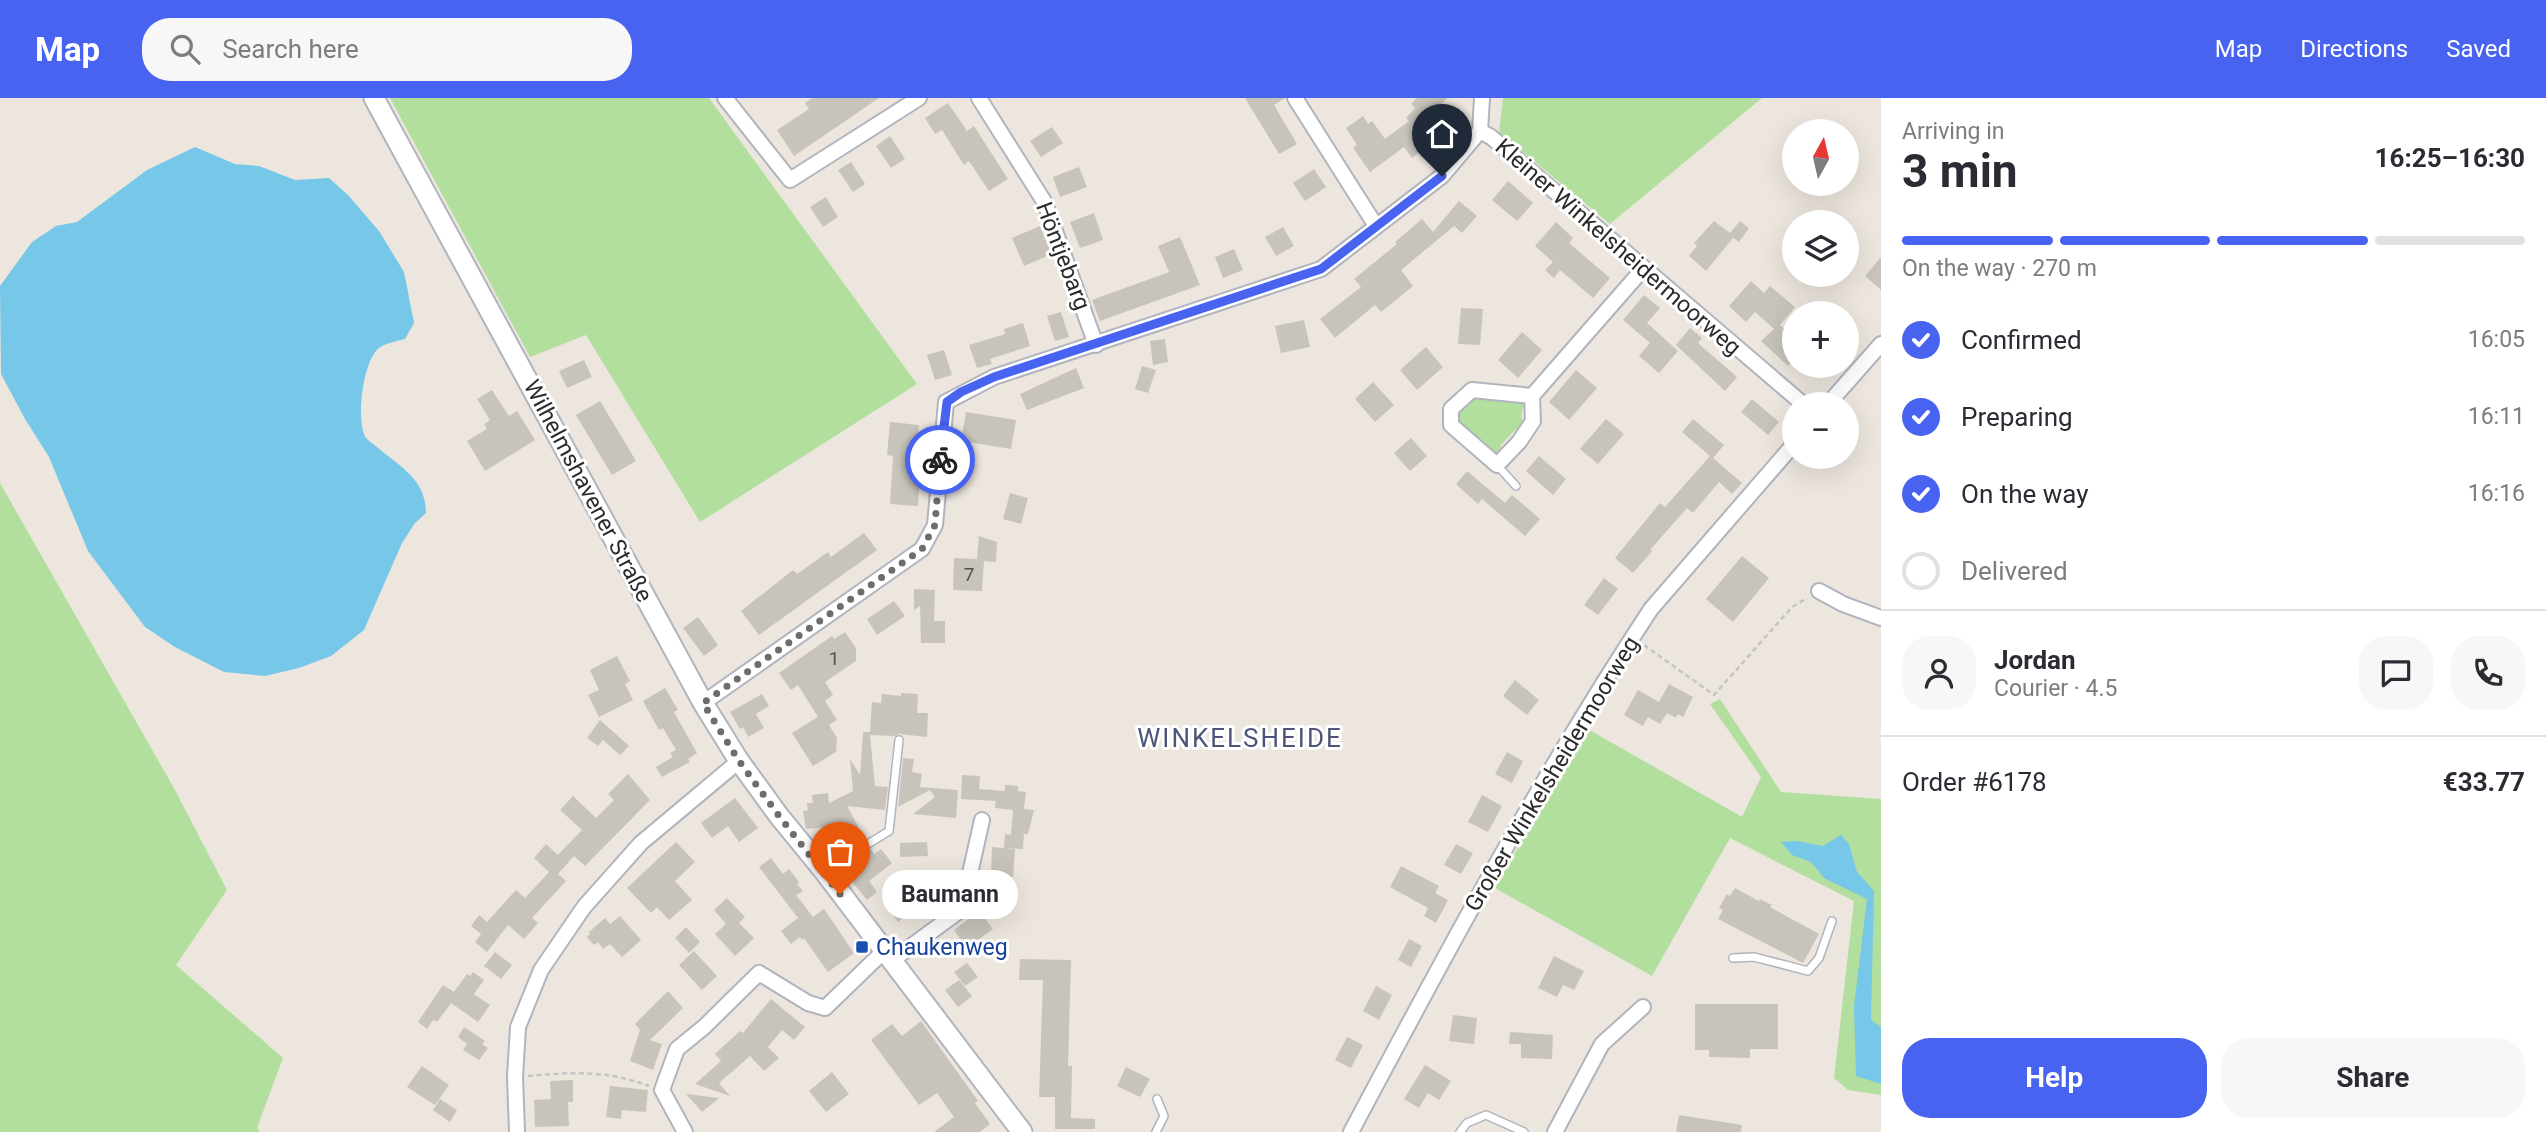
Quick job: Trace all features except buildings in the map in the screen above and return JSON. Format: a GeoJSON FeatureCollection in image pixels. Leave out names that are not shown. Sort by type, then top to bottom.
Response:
{"type":"FeatureCollection","features":[{"type":"Feature","properties":{"kind":"street","name":"Wilhelmshavener Straße"},"geometry":{"type":"LineString","coordinates":[[374,98],[703,703],[739,761],[1022,1132]]}},
{"type":"Feature","properties":{"kind":"street"},"geometry":{"type":"LineString","coordinates":[[725,98],[790,180],[919,98]]}},
{"type":"Feature","properties":{"kind":"street","name":"Höntjebarg"},"geometry":{"type":"LineString","coordinates":[[979,98],[1045,203],[1096,345]]}},
{"type":"Feature","properties":{"kind":"street"},"geometry":{"type":"LineString","coordinates":[[1295,98],[1376,226]]}},
{"type":"Feature","properties":{"kind":"street"},"geometry":{"type":"LineString","coordinates":[[1480,131],[1482,98]]}},
{"type":"Feature","properties":{"kind":"street","name":"Kleiner Winkelsheidermoorweg"},"geometry":{"type":"LineString","coordinates":[[703,703],[922,549],[935,525],[947,402],[961,392],[994,377],[1321,269],[1442,176],[1480,131],[1565,198],[1643,269],[1789,392]]}},
{"type":"Feature","properties":{"kind":"street"},"geometry":{"type":"LineString","coordinates":[[1532,396],[1472,390],[1451,409],[1451,425],[1497,465],[1519,442],[1533,421],[1532,396],[1643,269]]}},
{"type":"Feature","properties":{"kind":"street"},"geometry":{"type":"LineString","coordinates":[[1839,392],[1881,344]]}},
{"type":"Feature","properties":{"kind":"street","name":"Großer Winkelsheidermoorweg"},"geometry":{"type":"LineString","coordinates":[[1350,1132],[1566,745],[1633,636],[1651,609],[1782,458]]}},
{"type":"Feature","properties":{"kind":"street"},"geometry":{"type":"LineString","coordinates":[[1819,591],[1843,604],[1881,618]]}},
{"type":"Feature","properties":{"kind":"street"},"geometry":{"type":"LineString","coordinates":[[517,1132],[515,1077],[518,1027],[541,970],[584,907],[642,843],[739,761]]}},
{"type":"Feature","properties":{"kind":"street"},"geometry":{"type":"LineString","coordinates":[[685,1132],[662,1090],[677,1049],[704,1027],[759,973],[808,1003],[824,1008],[887,956],[962,909],[982,820]]}},
{"type":"Feature","properties":{"kind":"street"},"geometry":{"type":"LineString","coordinates":[[1555,1132],[1602,1044],[1643,1007]]}},
{"type":"Feature","properties":{"kind":"lane"},"geometry":{"type":"LineString","coordinates":[[1497,465],[1516,486]]}},
{"type":"Feature","properties":{"kind":"lane"},"geometry":{"type":"LineString","coordinates":[[824,871],[889,831],[899,740]]}},
{"type":"Feature","properties":{"kind":"lane"},"geometry":{"type":"LineString","coordinates":[[1733,958],[1755,957],[1808,971],[1819,958],[1832,921]]}},
{"type":"Feature","properties":{"kind":"lane"},"geometry":{"type":"LineString","coordinates":[[1156,1132],[1164,1116],[1157,1099]]}},
{"type":"Feature","properties":{"kind":"lane"},"geometry":{"type":"LineString","coordinates":[[1460,1132],[1467,1123],[1486,1115],[1524,1132]]}},
{"type":"Feature","properties":{"kind":"path"},"geometry":{"type":"LineString","coordinates":[[1633,636],[1714,695],[1792,607],[1819,591]]}},
{"type":"Feature","properties":{"kind":"path"},"geometry":{"type":"LineString","coordinates":[[515,1077],[596,1073],[623,1076],[662,1090]]}},
{"type":"Feature","properties":{"kind":"green space"},"geometry":{"type":"Polygon","coordinates":[[[390,98],[709,98],[917,384],[700,522],[586,335],[530,357],[390,98]]]}},
{"type":"Feature","properties":{"kind":"green space"},"geometry":{"type":"Polygon","coordinates":[[[1503,98],[1762,98],[1610,224],[1499,132],[1503,98]]]}},
{"type":"Feature","properties":{"kind":"green space"},"geometry":{"type":"Polygon","coordinates":[[[1475,397],[1527,402],[1523,407],[1524,424],[1521,430],[1515,430],[1501,445],[1500,452],[1492,453],[1457,424],[1458,406],[1475,397]]]}},
{"type":"Feature","properties":{"kind":"green space"},"geometry":{"type":"Polygon","coordinates":[[[0,483],[175,790],[227,890],[176,965],[283,1058],[257,1128],[260,1132],[0,1132],[0,483]]]}},
{"type":"Feature","properties":{"kind":"green space"},"geometry":{"type":"Polygon","coordinates":[[[1720,699],[1781,792],[1881,799],[1881,1095],[1848,1090],[1834,1078],[1854,901],[1730,838],[1652,976],[1495,888],[1586,728],[1742,817],[1761,777],[1710,704],[1720,699]]]}},
{"type":"Feature","properties":{"kind":"water"},"geometry":{"type":"Polygon","coordinates":[[[195,147],[235,164],[259,166],[295,180],[329,178],[348,195],[379,231],[404,272],[414,323],[405,339],[382,346],[373,355],[365,377],[361,417],[367,439],[417,482],[425,501],[426,513],[415,523],[402,543],[364,630],[331,656],[299,668],[265,676],[224,672],[175,647],[145,627],[88,551],[49,457],[1,374],[0,286],[32,242],[56,226],[77,222],[147,170],[195,147]]]}},
{"type":"Feature","properties":{"kind":"water"},"geometry":{"type":"Polygon","coordinates":[[[1841,835],[1849,844],[1857,872],[1874,891],[1871,1020],[1881,1027],[1881,1084],[1856,1076],[1854,1006],[1867,899],[1824,878],[1811,862],[1792,855],[1781,842],[1797,841],[1823,846],[1841,835]]]}},
{"type":"Feature","properties":{"kind":"way so far"},"geometry":{"type":"LineString","coordinates":[[840,894],[739,761],[703,703],[922,549],[935,525],[940,460]]}},
{"type":"Feature","properties":{"kind":"place","name":"Baumann"},"geometry":{"type":"Point","coordinates":[840,894]}},
{"type":"Feature","properties":{"kind":"place","name":"Chaukenweg"},"geometry":{"type":"Point","coordinates":[862,947]}},
{"type":"Feature","properties":{"kind":"district","name":"WINKELSHEIDE"},"geometry":{"type":"Point","coordinates":[1240,738]}},
{"type":"Feature","properties":{"kind":"route"},"geometry":{"type":"LineString","coordinates":[[940,460],[947,402],[961,392],[994,377],[1321,269],[1442,176]]}}]}
